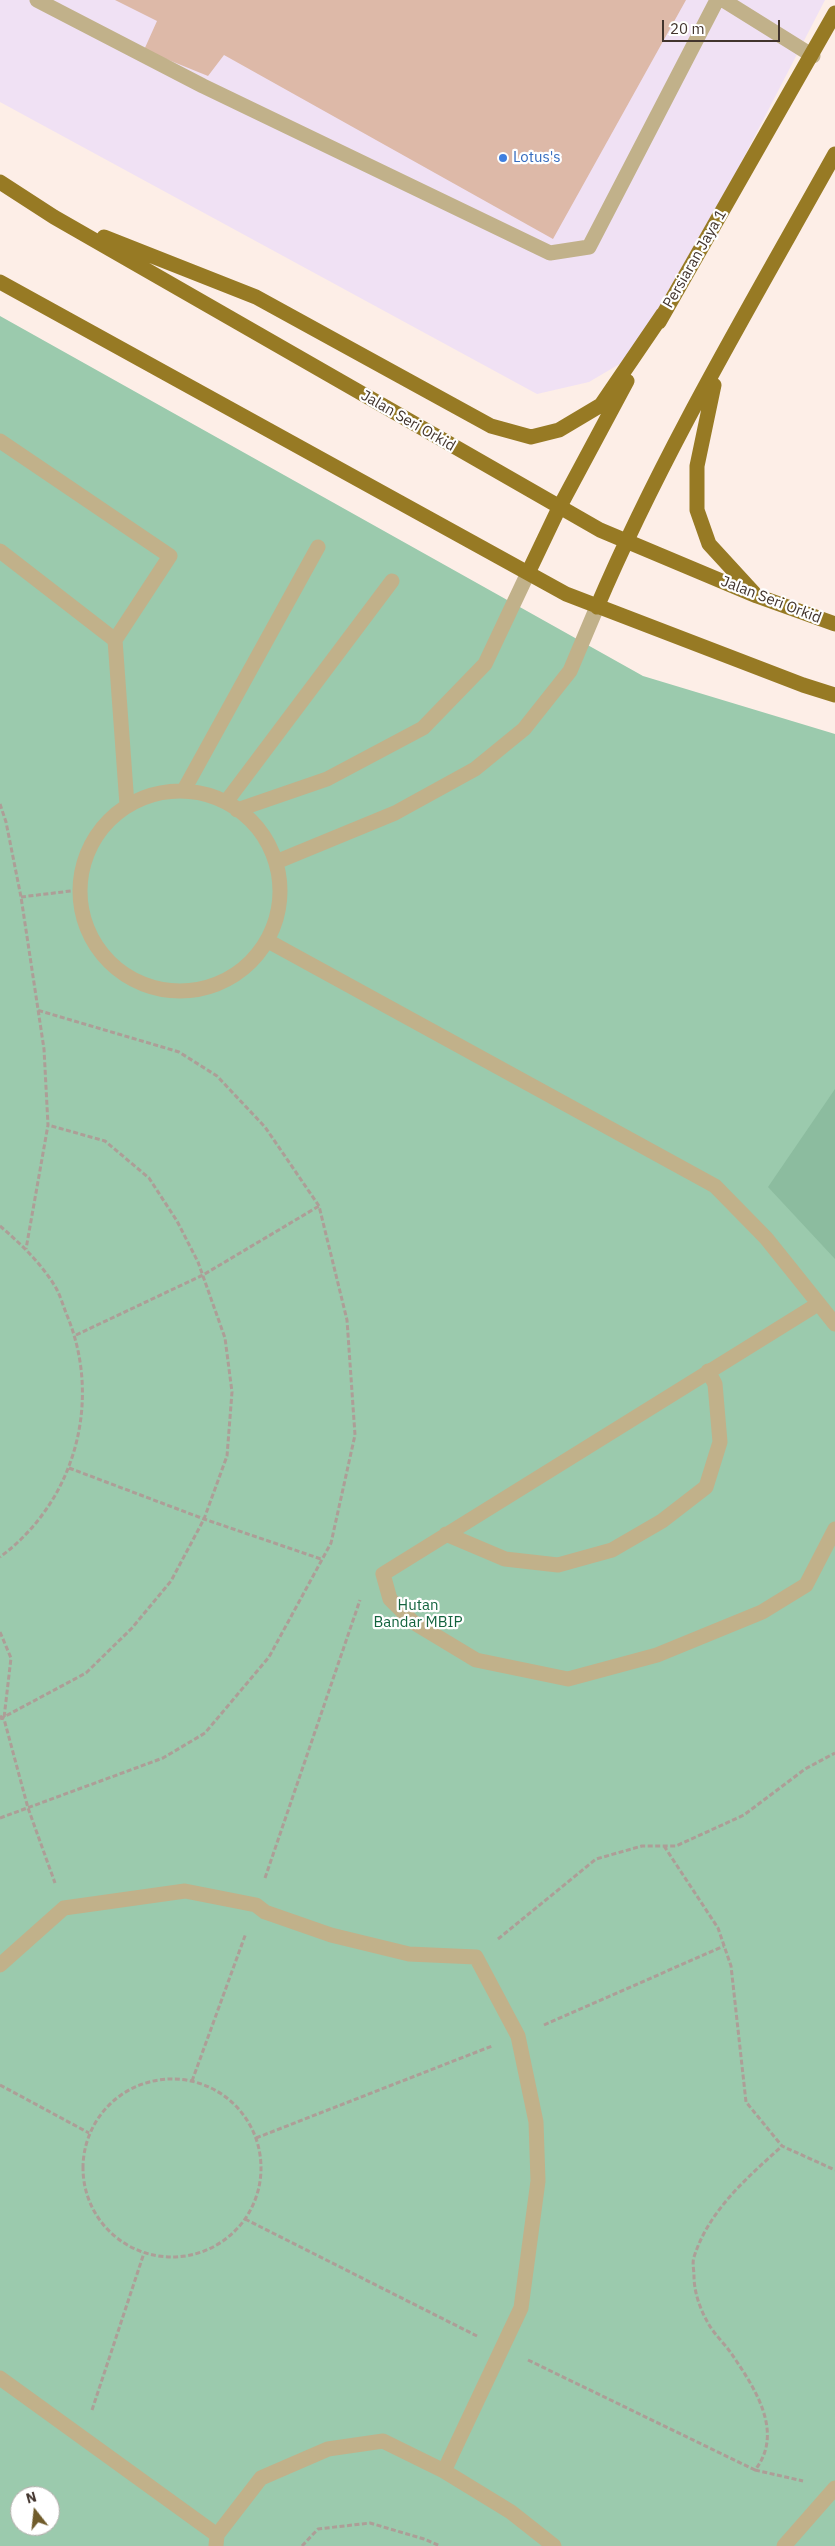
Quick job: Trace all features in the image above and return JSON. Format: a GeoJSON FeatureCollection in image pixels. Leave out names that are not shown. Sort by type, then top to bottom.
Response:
{"type":"FeatureCollection","features":[{"type":"Feature","properties":{"kind":"main road","name":"Persiaran Jaya 1"},"geometry":{"type":"LineString","coordinates":[[528,574],[559,508],[663,314],[835,13]]}},
{"type":"Feature","properties":{"kind":"main road"},"geometry":{"type":"LineString","coordinates":[[597,607],[625,542],[720,362],[835,154]]}},
{"type":"Feature","properties":{"kind":"main road","name":"Jalan Seri Orkid"},"geometry":{"type":"LineString","coordinates":[[0,182],[54,217],[559,508],[625,542],[756,596],[835,624]]}},
{"type":"Feature","properties":{"kind":"main road"},"geometry":{"type":"LineString","coordinates":[[54,217],[256,297],[491,426],[531,437],[559,430],[600,405],[663,314]]}},
{"type":"Feature","properties":{"kind":"main road"},"geometry":{"type":"LineString","coordinates":[[0,282],[566,594],[803,686],[835,695]]}},
{"type":"Feature","properties":{"kind":"main road"},"geometry":{"type":"LineString","coordinates":[[720,362],[697,466],[697,510],[709,544],[756,596]]}},
{"type":"Feature","properties":{"kind":"lane"},"geometry":{"type":"LineString","coordinates":[[37,0],[203,86],[550,253],[589,247],[718,0]]}},
{"type":"Feature","properties":{"kind":"lane"},"geometry":{"type":"LineString","coordinates":[[723,0],[812,56]]}},
{"type":"Feature","properties":{"kind":"lane"},"geometry":{"type":"LineString","coordinates":[[0,440],[170,556],[115,640],[127,805]]}},
{"type":"Feature","properties":{"kind":"lane"},"geometry":{"type":"LineString","coordinates":[[185,788],[318,547]]}},
{"type":"Feature","properties":{"kind":"lane"},"geometry":{"type":"LineString","coordinates":[[0,551],[115,640]]}},
{"type":"Feature","properties":{"kind":"lane"},"geometry":{"type":"LineString","coordinates":[[232,806],[327,779],[423,728],[485,664],[528,574]]}},
{"type":"Feature","properties":{"kind":"lane"},"geometry":{"type":"LineString","coordinates":[[232,806],[392,581]]}},
{"type":"Feature","properties":{"kind":"lane"},"geometry":{"type":"LineString","coordinates":[[276,862],[395,813],[475,769],[524,729],[570,671],[597,607]]}},
{"type":"Feature","properties":{"kind":"lane"},"geometry":{"type":"LineString","coordinates":[[185,788],[218,796],[253,821],[271,847],[280,878],[279,910],[268,941],[247,966],[220,984],[188,991],[156,989],[126,976],[100,954],[84,924],[79,890],[84,857],[102,827],[127,805],[159,793],[185,788]]}},
{"type":"Feature","properties":{"kind":"lane"},"geometry":{"type":"LineString","coordinates":[[268,941],[715,1186],[766,1238],[835,1324]]}},
{"type":"Feature","properties":{"kind":"lane"},"geometry":{"type":"LineString","coordinates":[[818,1304],[383,1574],[390,1599],[413,1622],[476,1660],[568,1679],[657,1655],[762,1612],[806,1585],[829,1553],[835,1529]]}},
{"type":"Feature","properties":{"kind":"lane"},"geometry":{"type":"LineString","coordinates":[[446,1534],[505,1559],[558,1565],[612,1550],[662,1521],[706,1487],[720,1442],[715,1384],[708,1372]]}},
{"type":"Feature","properties":{"kind":"lane"},"geometry":{"type":"LineString","coordinates":[[0,1965],[64,1908],[185,1891],[256,1905],[265,1912],[331,1935],[409,1954],[476,1957],[518,2036],[536,2122],[538,2181],[521,2308],[444,2471]]}},
{"type":"Feature","properties":{"kind":"lane"},"geometry":{"type":"LineString","coordinates":[[0,2378],[83,2438],[216,2540],[261,2478],[328,2449],[383,2441],[444,2471],[512,2512],[554,2546]]}},
{"type":"Feature","properties":{"kind":"lane"},"geometry":{"type":"LineString","coordinates":[[784,2546],[835,2488]]}},
{"type":"Feature","properties":{"kind":"path"},"geometry":{"type":"LineString","coordinates":[[0,804],[6,822],[21,898],[44,1050],[48,1125],[26,1249]]}},
{"type":"Feature","properties":{"kind":"path"},"geometry":{"type":"LineString","coordinates":[[21,898],[79,890]]}},
{"type":"Feature","properties":{"kind":"path"},"geometry":{"type":"LineString","coordinates":[[0,1818],[164,1758],[205,1733],[269,1657],[331,1543],[355,1435],[347,1320],[319,1206],[265,1127],[217,1076],[179,1052],[37,1010]]}},
{"type":"Feature","properties":{"kind":"path"},"geometry":{"type":"LineString","coordinates":[[1,1718],[86,1673],[132,1628],[171,1581],[204,1519],[226,1456],[232,1392],[225,1338],[203,1276],[177,1220],[149,1178],[105,1141],[48,1125]]}},
{"type":"Feature","properties":{"kind":"path"},"geometry":{"type":"LineString","coordinates":[[76,1335],[203,1276],[319,1206]]}},
{"type":"Feature","properties":{"kind":"path"},"geometry":{"type":"LineString","coordinates":[[0,1226],[26,1249],[56,1288],[76,1335],[84,1379],[82,1424],[69,1468],[45,1512],[11,1549],[0,1557]]}},
{"type":"Feature","properties":{"kind":"path"},"geometry":{"type":"LineString","coordinates":[[69,1468],[204,1519],[321,1559]]}},
{"type":"Feature","properties":{"kind":"path"},"geometry":{"type":"LineString","coordinates":[[192,2081],[256,1905],[358,1603],[383,1574]]}},
{"type":"Feature","properties":{"kind":"path"},"geometry":{"type":"LineString","coordinates":[[0,1632],[11,1658],[1,1718],[28,1808],[64,1908]]}},
{"type":"Feature","properties":{"kind":"path"},"geometry":{"type":"LineString","coordinates":[[476,1957],[596,1859],[642,1846],[676,1846],[744,1815],[805,1768],[835,1753]]}},
{"type":"Feature","properties":{"kind":"path"},"geometry":{"type":"LineString","coordinates":[[664,1846],[718,1928],[724,1946],[730,1966],[746,2102],[782,2146],[835,2170]]}},
{"type":"Feature","properties":{"kind":"path"},"geometry":{"type":"LineString","coordinates":[[256,2138],[518,2036],[724,1946]]}},
{"type":"Feature","properties":{"kind":"path"},"geometry":{"type":"LineString","coordinates":[[162,2079],[192,2081],[220,2092],[242,2112],[256,2138],[261,2159],[261,2180],[255,2200],[244,2219],[230,2236],[211,2248],[189,2255],[174,2257],[144,2253],[117,2239],[97,2218],[84,2191],[82,2161],[89,2133],[106,2107],[131,2088],[162,2079]]}},
{"type":"Feature","properties":{"kind":"path"},"geometry":{"type":"LineString","coordinates":[[0,2085],[89,2133]]}},
{"type":"Feature","properties":{"kind":"path"},"geometry":{"type":"LineString","coordinates":[[755,2470],[764,2458],[768,2433],[764,2409],[731,2353],[708,2323],[694,2290],[693,2259],[707,2227],[732,2192],[782,2146]]}},
{"type":"Feature","properties":{"kind":"path"},"geometry":{"type":"LineString","coordinates":[[244,2219],[502,2348],[755,2470],[808,2482]]}},
{"type":"Feature","properties":{"kind":"path"},"geometry":{"type":"LineString","coordinates":[[83,2438],[144,2253]]}},
{"type":"Feature","properties":{"kind":"path"},"geometry":{"type":"LineString","coordinates":[[302,2546],[318,2529],[370,2523],[424,2539],[440,2546]]}},
{"type":"Feature","properties":{"kind":"shaded area"},"geometry":{"type":"Polygon","coordinates":[[[0,0],[825,0],[645,349],[589,382],[537,394],[0,102],[0,0]]]}},
{"type":"Feature","properties":{"kind":"green space","name":"Hutan Bandar MBIP"},"geometry":{"type":"Polygon","coordinates":[[[0,316],[643,676],[835,734],[835,2546],[0,2546],[0,316]]]}},
{"type":"Feature","properties":{"kind":"green space"},"geometry":{"type":"Polygon","coordinates":[[[835,1089],[835,1259],[768,1187],[835,1089]]]}},
{"type":"Feature","properties":{"kind":"building","name":"Lotus's"},"geometry":{"type":"Polygon","coordinates":[[[115,0],[686,0],[553,239],[224,55],[208,76],[144,50],[157,21],[115,0]]]}},
{"type":"Feature","properties":{"kind":"place","name":"Lotus's"},"geometry":{"type":"Point","coordinates":[503,158]}}]}
